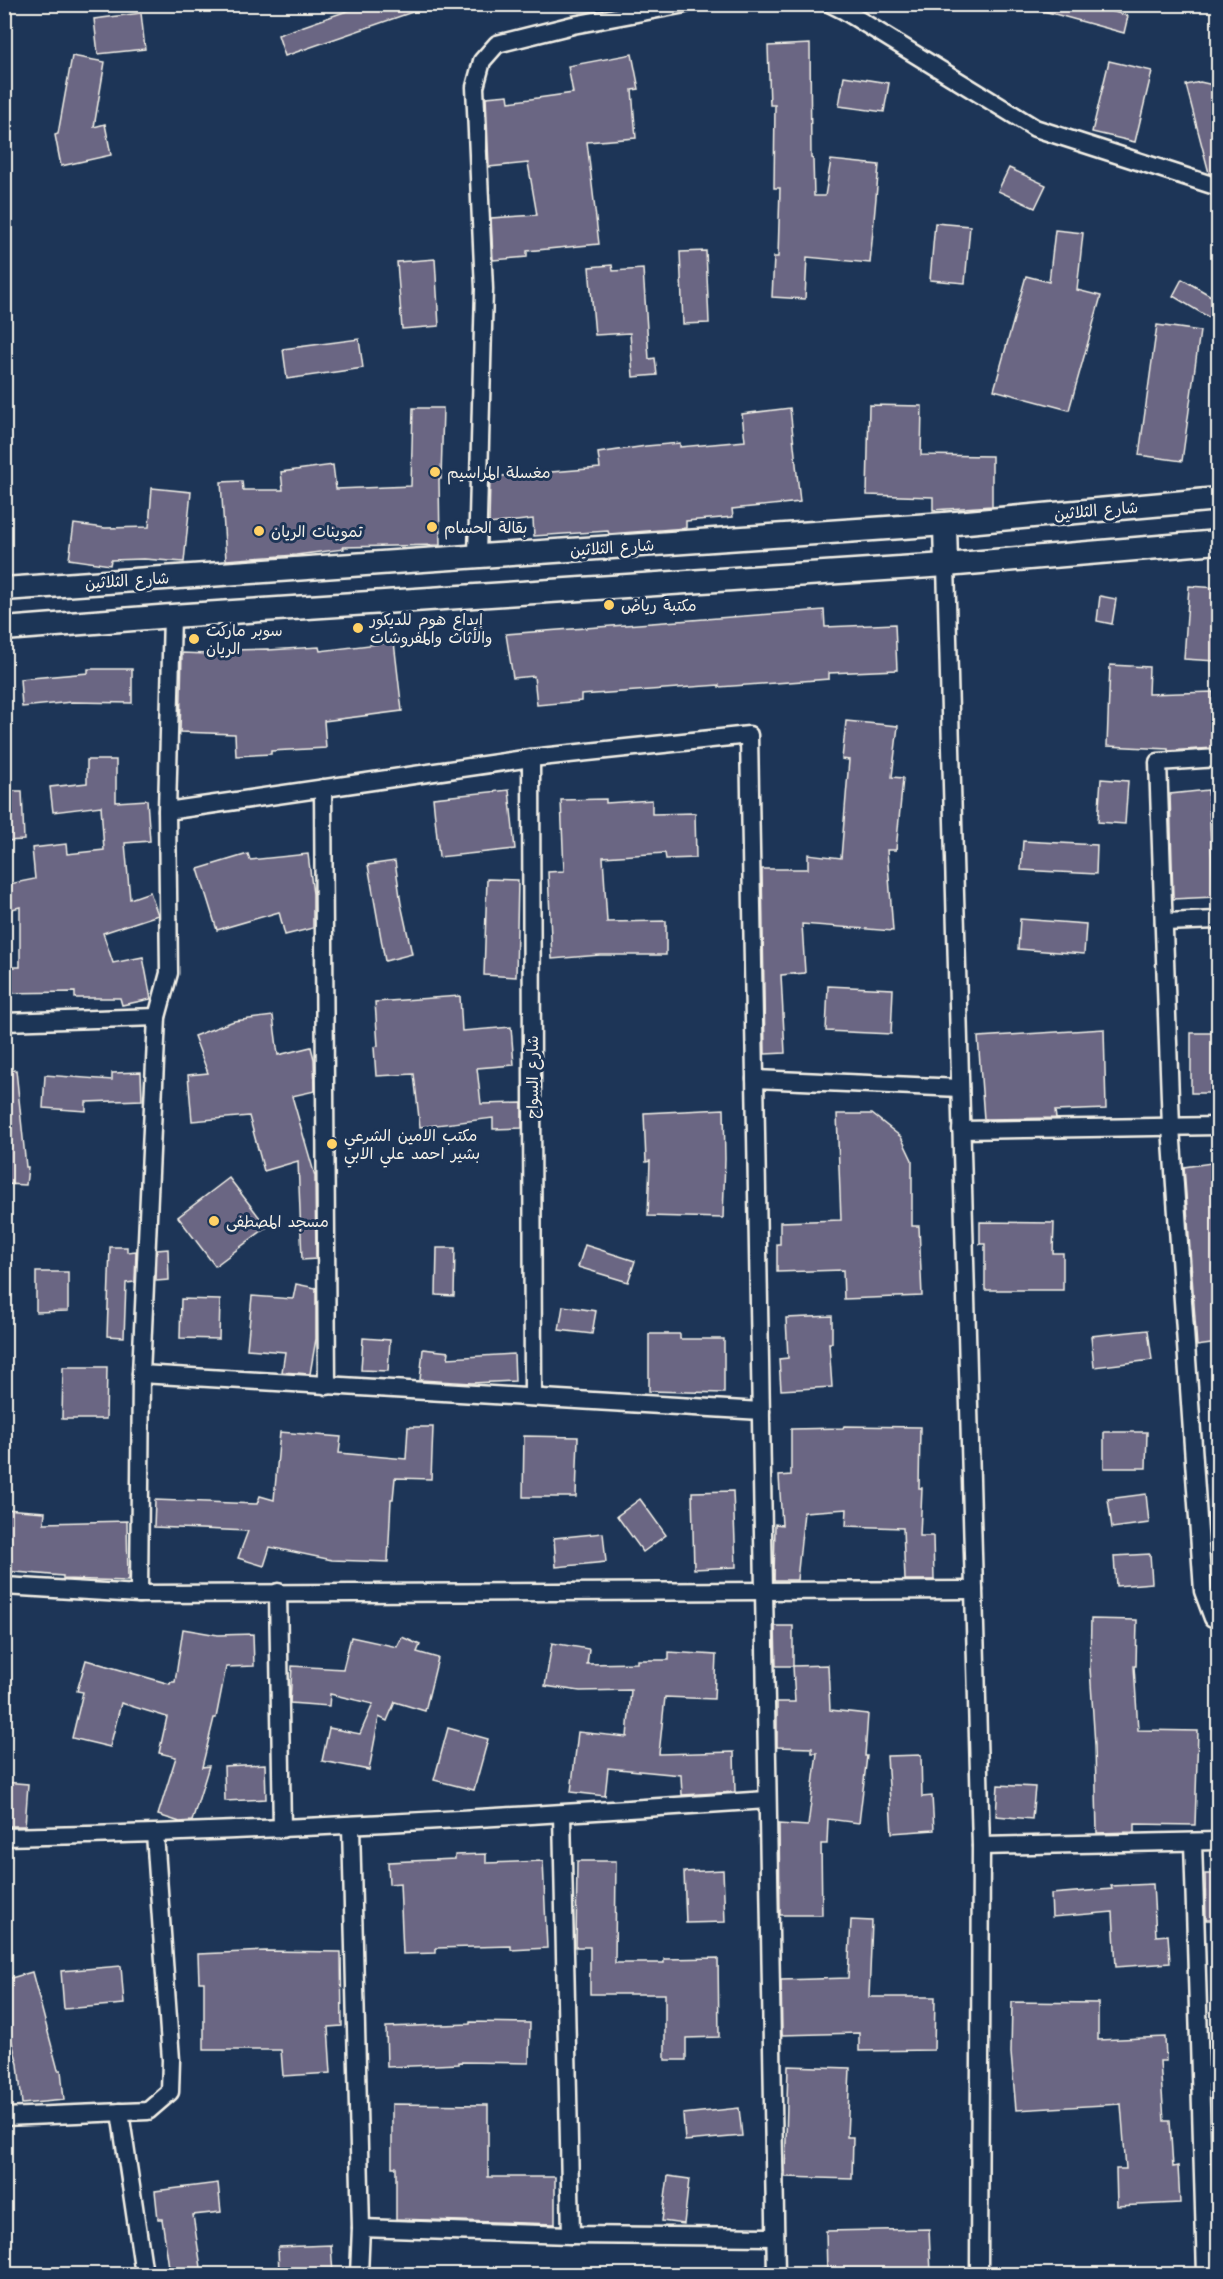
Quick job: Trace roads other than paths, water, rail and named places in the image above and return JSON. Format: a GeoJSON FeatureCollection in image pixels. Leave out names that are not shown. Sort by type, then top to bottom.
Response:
{"type":"FeatureCollection","features":[{"type":"Feature","properties":{"kind":"street"},"geometry":{"type":"LineString","coordinates":[[477,556],[484,289],[475,87],[483,61],[497,45],[573,25],[685,4]]}},
{"type":"Feature","properties":{"kind":"street"},"geometry":{"type":"LineString","coordinates":[[831,4],[1035,128],[1218,187]]}},
{"type":"Feature","properties":{"kind":"street","name":"شارع الثلاثين"},"geometry":{"type":"LineString","coordinates":[[4,589],[945,524],[1218,499]]}},
{"type":"Feature","properties":{"kind":"street"},"geometry":{"type":"LineString","coordinates":[[945,524],[981,1846],[979,2274]]}},
{"type":"Feature","properties":{"kind":"street"},"geometry":{"type":"LineString","coordinates":[[4,629],[946,565],[1218,542]]}},
{"type":"Feature","properties":{"kind":"street"},"geometry":{"type":"LineString","coordinates":[[139,1594],[141,1374],[157,1017],[169,973],[167,811],[172,616]]}},
{"type":"Feature","properties":{"kind":"street"},"geometry":{"type":"LineString","coordinates":[[167,811],[531,758],[749,735],[776,2274]]}},
{"type":"Feature","properties":{"kind":"street","name":"شارع السواح"},"geometry":{"type":"LineString","coordinates":[[531,758],[533,1397]]}},
{"type":"Feature","properties":{"kind":"street"},"geometry":{"type":"LineString","coordinates":[[1218,758],[1158,762],[1171,1127],[1203,1591],[1213,1618],[1218,1620]]}},
{"type":"Feature","properties":{"kind":"street"},"geometry":{"type":"LineString","coordinates":[[323,788],[327,1386]]}},
{"type":"Feature","properties":{"kind":"street"},"geometry":{"type":"LineString","coordinates":[[1164,922],[1218,920]]}},
{"type":"Feature","properties":{"kind":"street"},"geometry":{"type":"LineString","coordinates":[[4,1022],[157,1017]]}},
{"type":"Feature","properties":{"kind":"street"},"geometry":{"type":"LineString","coordinates":[[754,1079],[960,1088]]}},
{"type":"Feature","properties":{"kind":"street"},"geometry":{"type":"LineString","coordinates":[[961,1130],[1218,1126]]}},
{"type":"Feature","properties":{"kind":"street"},"geometry":{"type":"LineString","coordinates":[[141,1374],[760,1411]]}},
{"type":"Feature","properties":{"kind":"street"},"geometry":{"type":"LineString","coordinates":[[4,1586],[139,1594],[974,1590]]}},
{"type":"Feature","properties":{"kind":"street"},"geometry":{"type":"LineString","coordinates":[[278,1592],[282,1828]]}},
{"type":"Feature","properties":{"kind":"street"},"geometry":{"type":"LineString","coordinates":[[4,1837],[351,1826],[767,1800]]}},
{"type":"Feature","properties":{"kind":"street"},"geometry":{"type":"LineString","coordinates":[[562,1814],[571,2235]]}},
{"type":"Feature","properties":{"kind":"street"},"geometry":{"type":"LineString","coordinates":[[351,1826],[361,2228],[359,2274]]}},
{"type":"Feature","properties":{"kind":"street"},"geometry":{"type":"LineString","coordinates":[[4,2117],[148,2111],[170,2092],[171,2060],[155,1834]]}},
{"type":"Feature","properties":{"kind":"street"},"geometry":{"type":"LineString","coordinates":[[981,1846],[1218,1841]]}},
{"type":"Feature","properties":{"kind":"street"},"geometry":{"type":"LineString","coordinates":[[1193,1842],[1206,2274]]}},
{"type":"Feature","properties":{"kind":"street"},"geometry":{"type":"LineString","coordinates":[[120,2112],[144,2274]]}},
{"type":"Feature","properties":{"kind":"street"},"geometry":{"type":"LineString","coordinates":[[361,2228],[571,2235],[775,2237]]}},
{"type":"Feature","properties":{"kind":"place","name":"مغسلة المراسيم"},"geometry":{"type":"Point","coordinates":[435,472]}},
{"type":"Feature","properties":{"kind":"place","name":"بقالة الحسام"},"geometry":{"type":"Point","coordinates":[432,527]}},
{"type":"Feature","properties":{"kind":"place","name":"تموينات الريان"},"geometry":{"type":"Point","coordinates":[259,531]}},
{"type":"Feature","properties":{"kind":"place","name":"مكتبة رياض"},"geometry":{"type":"Point","coordinates":[609,605]}},
{"type":"Feature","properties":{"kind":"place","name":"إبداع هوم للديكور والأثاث والمفروشات"},"geometry":{"type":"Point","coordinates":[358,628]}},
{"type":"Feature","properties":{"kind":"place","name":"سوبر ماركت الريان"},"geometry":{"type":"Point","coordinates":[194,639]}},
{"type":"Feature","properties":{"kind":"place","name":"مكتب الامين الشرعي بشير احمد علي الابي"},"geometry":{"type":"Point","coordinates":[332,1144]}},
{"type":"Feature","properties":{"kind":"place","name":"مسجد المصطفى"},"geometry":{"type":"Point","coordinates":[214,1221]}}]}
